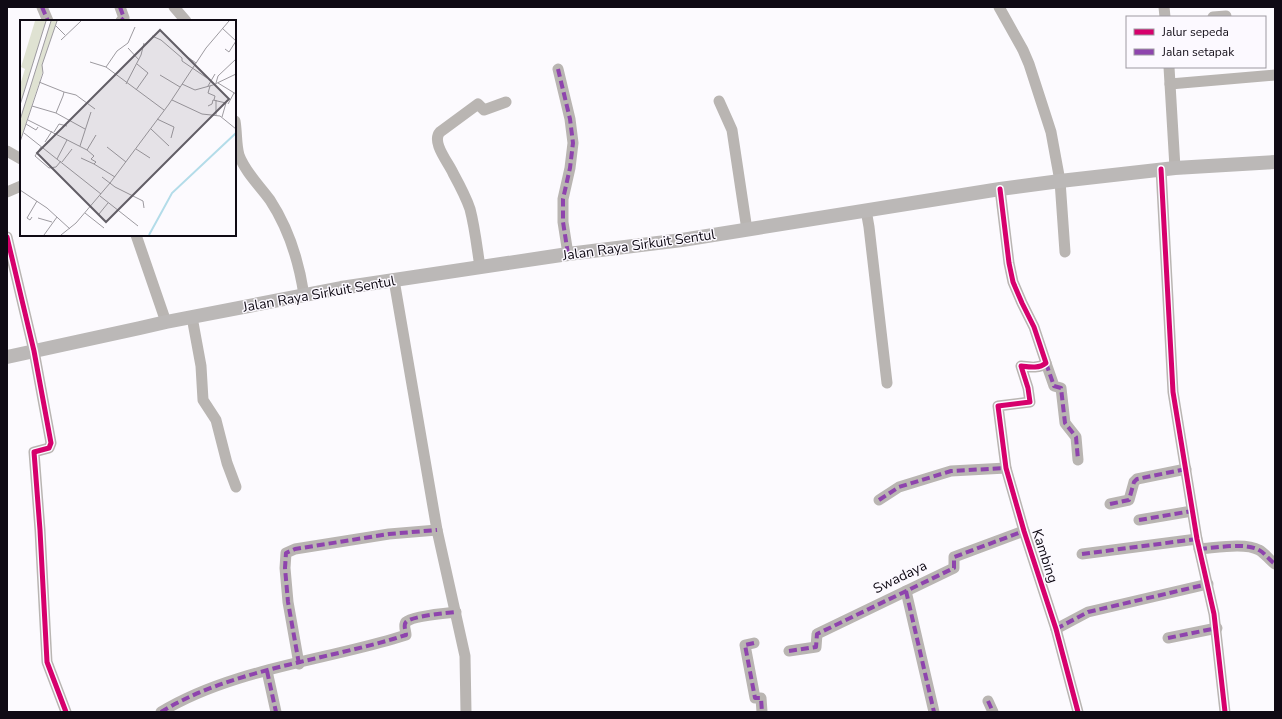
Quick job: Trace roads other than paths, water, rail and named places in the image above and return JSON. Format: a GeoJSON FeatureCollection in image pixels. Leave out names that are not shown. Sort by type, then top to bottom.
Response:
{"type":"FeatureCollection","features":[{"type":"Feature","properties":{"kind":"main road","name":"Jalan Raya Sirkuit Sentul"},"geometry":{"type":"LineString","coordinates":[[7,357],[166,322],[304,295],[394,280],[568,254],[682,240],[1000,189],[1161,169],[1275,162]]}},
{"type":"Feature","properties":{"kind":"street"},"geometry":{"type":"LineString","coordinates":[[42,7],[48,20]]}},
{"type":"Feature","properties":{"kind":"street"},"geometry":{"type":"LineString","coordinates":[[120,7],[124,18],[122,20]]}},
{"type":"Feature","properties":{"kind":"street"},"geometry":{"type":"LineString","coordinates":[[174,7],[185,20]]}},
{"type":"Feature","properties":{"kind":"street"},"geometry":{"type":"LineString","coordinates":[[999,7],[1023,50],[1029,64],[1051,132],[1060,181],[1065,252]]}},
{"type":"Feature","properties":{"kind":"street"},"geometry":{"type":"LineString","coordinates":[[1169,68],[1175,168]]}},
{"type":"Feature","properties":{"kind":"street"},"geometry":{"type":"LineString","coordinates":[[558,69],[570,119],[573,143],[570,168],[563,199],[563,222],[568,254]]}},
{"type":"Feature","properties":{"kind":"street"},"geometry":{"type":"LineString","coordinates":[[1170,84],[1275,75]]}},
{"type":"Feature","properties":{"kind":"street"},"geometry":{"type":"LineString","coordinates":[[719,101],[732,130],[748,230]]}},
{"type":"Feature","properties":{"kind":"street"},"geometry":{"type":"LineString","coordinates":[[480,267],[472,215],[447,160],[438,146],[437,138],[440,132],[478,104],[481,105],[482,110],[484,110],[506,102]]}},
{"type":"Feature","properties":{"kind":"street"},"geometry":{"type":"LineString","coordinates":[[236,130],[239,155],[247,170],[270,200],[297,257],[304,295]]}},
{"type":"Feature","properties":{"kind":"street"},"geometry":{"type":"LineString","coordinates":[[7,151],[20,158]]}},
{"type":"Feature","properties":{"kind":"street"},"geometry":{"type":"LineString","coordinates":[[1161,169],[1173,392],[1198,544],[1217,628],[1225,712]]}},
{"type":"Feature","properties":{"kind":"street"},"geometry":{"type":"LineString","coordinates":[[7,192],[20,186]]}},
{"type":"Feature","properties":{"kind":"street"},"geometry":{"type":"LineString","coordinates":[[1000,189],[1009,263],[1014,282],[1022,303],[1034,327],[1054,386],[1061,388],[1065,423],[1076,437],[1078,460]]}},
{"type":"Feature","properties":{"kind":"street"},"geometry":{"type":"LineString","coordinates":[[866,210],[887,383]]}},
{"type":"Feature","properties":{"kind":"street"},"geometry":{"type":"LineString","coordinates":[[136,236],[166,322]]}},
{"type":"Feature","properties":{"kind":"street"},"geometry":{"type":"LineString","coordinates":[[7,237],[34,351],[51,443],[49,448],[34,452],[47,662],[66,712]]}},
{"type":"Feature","properties":{"kind":"street"},"geometry":{"type":"LineString","coordinates":[[394,280],[437,530],[465,656],[466,712]]}},
{"type":"Feature","properties":{"kind":"street"},"geometry":{"type":"LineString","coordinates":[[192,317],[201,366],[203,400],[216,420],[229,469],[236,487]]}},
{"type":"Feature","properties":{"kind":"street","name":"Kambing"},"geometry":{"type":"LineString","coordinates":[[1046,363],[1045,365],[1037,367],[1021,366],[1028,388],[1030,402],[998,406],[1006,468],[1024,531],[1056,628],[1078,712]]}},
{"type":"Feature","properties":{"kind":"street"},"geometry":{"type":"LineString","coordinates":[[879,500],[899,487],[951,471],[1006,468]]}},
{"type":"Feature","properties":{"kind":"street"},"geometry":{"type":"LineString","coordinates":[[1110,504],[1129,500],[1134,482],[1137,478],[1186,469]]}},
{"type":"Feature","properties":{"kind":"street"},"geometry":{"type":"LineString","coordinates":[[1139,520],[1192,511]]}},
{"type":"Feature","properties":{"kind":"street"},"geometry":{"type":"LineString","coordinates":[[299,664],[288,602],[285,568],[286,553],[295,549],[389,534],[437,530]]}},
{"type":"Feature","properties":{"kind":"street","name":"Swadaya"},"geometry":{"type":"LineString","coordinates":[[789,650],[816,647],[817,634],[954,568],[954,557],[1024,531]]}},
{"type":"Feature","properties":{"kind":"street"},"geometry":{"type":"LineString","coordinates":[[1082,554],[1198,544],[1245,546],[1253,547],[1262,552],[1275,564]]}},
{"type":"Feature","properties":{"kind":"street"},"geometry":{"type":"LineString","coordinates":[[1056,628],[1088,612],[1208,584]]}},
{"type":"Feature","properties":{"kind":"street"},"geometry":{"type":"LineString","coordinates":[[906,591],[934,712]]}},
{"type":"Feature","properties":{"kind":"street"},"geometry":{"type":"LineString","coordinates":[[160,712],[183,700],[229,682],[403,636],[406,633],[406,622],[410,620],[456,612]]}},
{"type":"Feature","properties":{"kind":"street"},"geometry":{"type":"LineString","coordinates":[[1168,638],[1217,628]]}},
{"type":"Feature","properties":{"kind":"street"},"geometry":{"type":"LineString","coordinates":[[754,643],[745,645],[755,698],[761,698],[762,712]]}},
{"type":"Feature","properties":{"kind":"street"},"geometry":{"type":"LineString","coordinates":[[267,671],[276,712]]}},
{"type":"Feature","properties":{"kind":"street"},"geometry":{"type":"LineString","coordinates":[[988,701],[993,712]]}}]}
